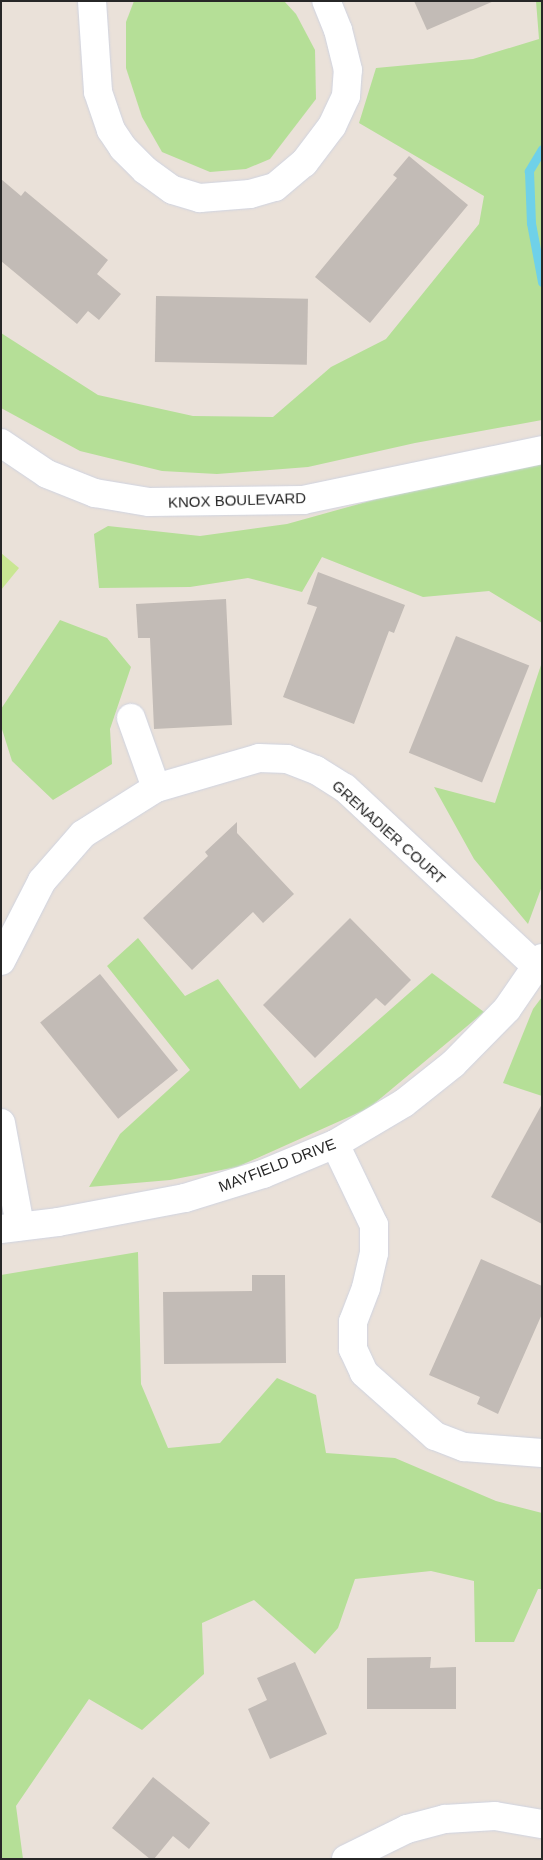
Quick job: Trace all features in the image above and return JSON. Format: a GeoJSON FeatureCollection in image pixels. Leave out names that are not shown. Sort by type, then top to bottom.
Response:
{"type":"FeatureCollection","features":[{"type":"Feature","properties":{"kind":"street"},"geometry":{"type":"LineString","coordinates":[[92,1],[98,92],[110,130],[122,148],[145,170],[173,190],[200,198],[250,194],[275,187],[304,162],[332,126],[346,96],[348,70],[338,30],[326,1]]}},
{"type":"Feature","properties":{"kind":"street","name":"KNOX BOULEVARD"},"geometry":{"type":"LineString","coordinates":[[1,443],[47,474],[95,493],[158,502],[303,500],[542,450]]}},
{"type":"Feature","properties":{"kind":"street"},"geometry":{"type":"LineString","coordinates":[[131,718],[156,788]]}},
{"type":"Feature","properties":{"kind":"street","name":"GRENADIER COURT"},"geometry":{"type":"LineString","coordinates":[[1,961],[42,881],[77,840],[156,788],[259,758],[287,759],[316,770],[344,788],[540,963]]}},
{"type":"Feature","properties":{"kind":"street","name":"MAYFIELD DRIVE"},"geometry":{"type":"LineString","coordinates":[[10,1227],[58,1222],[186,1198],[263,1174],[335,1144],[404,1102],[453,1064],[507,1009],[540,963]]}},
{"type":"Feature","properties":{"kind":"street"},"geometry":{"type":"LineString","coordinates":[[2,1131],[10,1227]]}},
{"type":"Feature","properties":{"kind":"street"},"geometry":{"type":"LineString","coordinates":[[335,1144],[374,1225],[374,1253],[366,1288],[354,1322],[353,1349],[364,1373],[435,1436],[464,1447],[542,1453]]}},
{"type":"Feature","properties":{"kind":"street"},"geometry":{"type":"LineString","coordinates":[[346,1859],[407,1829],[445,1819],[495,1816],[542,1824]]}},
{"type":"Feature","properties":{"kind":"green space"},"geometry":{"type":"Polygon","coordinates":[[[134,1],[284,1],[296,14],[315,50],[316,99],[270,159],[246,169],[210,172],[162,152],[142,117],[126,68],[126,22],[134,1]]]}},
{"type":"Feature","properties":{"kind":"green space"},"geometry":{"type":"Polygon","coordinates":[[[536,1],[542,1],[542,420],[415,443],[308,467],[217,474],[162,471],[80,451],[1,408],[1,333],[98,395],[193,416],[273,417],[331,367],[386,339],[479,224],[484,196],[359,123],[376,68],[473,59],[539,39],[536,1]]]}},
{"type":"Feature","properties":{"kind":"green space"},"geometry":{"type":"Polygon","coordinates":[[[542,453],[542,623],[489,591],[423,597],[322,557],[302,592],[248,578],[190,587],[99,588],[94,534],[108,526],[200,536],[287,524],[542,453]]]}},
{"type":"Feature","properties":{"kind":"green space"},"geometry":{"type":"Polygon","coordinates":[[[1,553],[19,568],[1,590],[1,553]]]}},
{"type":"Feature","properties":{"kind":"green space"},"geometry":{"type":"Polygon","coordinates":[[[60,620],[107,638],[131,667],[110,729],[112,764],[53,800],[12,761],[1,726],[1,709],[60,620]]]}},
{"type":"Feature","properties":{"kind":"green space"},"geometry":{"type":"Polygon","coordinates":[[[542,662],[542,886],[528,924],[474,859],[434,787],[495,803],[542,662]]]}},
{"type":"Feature","properties":{"kind":"green space"},"geometry":{"type":"Polygon","coordinates":[[[138,938],[185,996],[218,979],[300,1089],[432,973],[484,1012],[369,1108],[237,1167],[170,1180],[89,1187],[120,1134],[190,1070],[107,966],[138,938]]]}},
{"type":"Feature","properties":{"kind":"green space"},"geometry":{"type":"Polygon","coordinates":[[[542,997],[542,1096],[503,1083],[533,1009],[542,997]]]}},
{"type":"Feature","properties":{"kind":"green space"},"geometry":{"type":"Polygon","coordinates":[[[138,1252],[141,1384],[168,1448],[220,1443],[277,1378],[316,1395],[326,1453],[395,1458],[496,1501],[542,1513],[542,1589],[538,1589],[514,1642],[475,1642],[474,1581],[431,1571],[355,1579],[338,1628],[315,1654],[254,1600],[202,1623],[204,1674],[142,1730],[89,1699],[16,1806],[23,1859],[1,1859],[1,1275],[138,1252]]]}},
{"type":"Feature","properties":{"kind":"building"},"geometry":{"type":"Polygon","coordinates":[[[414,1],[494,1],[427,30],[414,1]]]}},
{"type":"Feature","properties":{"kind":"building"},"geometry":{"type":"Polygon","coordinates":[[[409,156],[468,205],[370,323],[315,277],[397,178],[393,175],[409,156]]]}},
{"type":"Feature","properties":{"kind":"building"},"geometry":{"type":"Polygon","coordinates":[[[1,179],[21,196],[25,191],[108,260],[97,274],[121,294],[99,320],[88,311],[77,324],[1,261],[1,179]]]}},
{"type":"Feature","properties":{"kind":"building"},"geometry":{"type":"Polygon","coordinates":[[[156,296],[308,299],[307,365],[155,362],[156,296]]]}},
{"type":"Feature","properties":{"kind":"building"},"geometry":{"type":"Polygon","coordinates":[[[318,572],[405,605],[394,633],[389,631],[354,724],[283,697],[317,607],[307,604],[318,572]]]}},
{"type":"Feature","properties":{"kind":"building"},"geometry":{"type":"Polygon","coordinates":[[[226,599],[232,725],[154,729],[150,638],[138,638],[136,604],[226,599]]]}},
{"type":"Feature","properties":{"kind":"building"},"geometry":{"type":"Polygon","coordinates":[[[456,636],[529,666],[482,782],[409,753],[456,636]]]}},
{"type":"Feature","properties":{"kind":"building"},"geometry":{"type":"Polygon","coordinates":[[[237,822],[237,833],[294,894],[263,923],[253,912],[192,970],[143,918],[208,856],[205,852],[237,822]]]}},
{"type":"Feature","properties":{"kind":"building"},"geometry":{"type":"Polygon","coordinates":[[[350,918],[411,980],[385,1006],[376,998],[315,1058],[263,1005],[350,918]]]}},
{"type":"Feature","properties":{"kind":"building"},"geometry":{"type":"Polygon","coordinates":[[[100,974],[178,1070],[118,1119],[40,1022],[100,974]]]}},
{"type":"Feature","properties":{"kind":"building"},"geometry":{"type":"Polygon","coordinates":[[[542,1104],[542,1224],[491,1197],[542,1104]]]}},
{"type":"Feature","properties":{"kind":"building"},"geometry":{"type":"Polygon","coordinates":[[[481,1259],[542,1286],[542,1314],[498,1414],[477,1404],[480,1397],[429,1375],[481,1259]]]}},
{"type":"Feature","properties":{"kind":"building"},"geometry":{"type":"Polygon","coordinates":[[[252,1275],[285,1275],[286,1363],[164,1364],[163,1292],[252,1291],[252,1275]]]}},
{"type":"Feature","properties":{"kind":"building"},"geometry":{"type":"Polygon","coordinates":[[[431,1657],[430,1668],[456,1667],[456,1709],[367,1709],[367,1658],[431,1657]]]}},
{"type":"Feature","properties":{"kind":"building"},"geometry":{"type":"Polygon","coordinates":[[[295,1662],[327,1734],[270,1759],[248,1709],[267,1700],[257,1678],[295,1662]]]}},
{"type":"Feature","properties":{"kind":"building"},"geometry":{"type":"Polygon","coordinates":[[[153,1777],[210,1823],[189,1849],[173,1836],[154,1859],[150,1859],[112,1828],[153,1777]]]}},
{"type":"Feature","properties":{"kind":"waterway"},"geometry":{"type":"LineString","coordinates":[[542,149],[529,171],[531,223],[542,282]]}}]}
